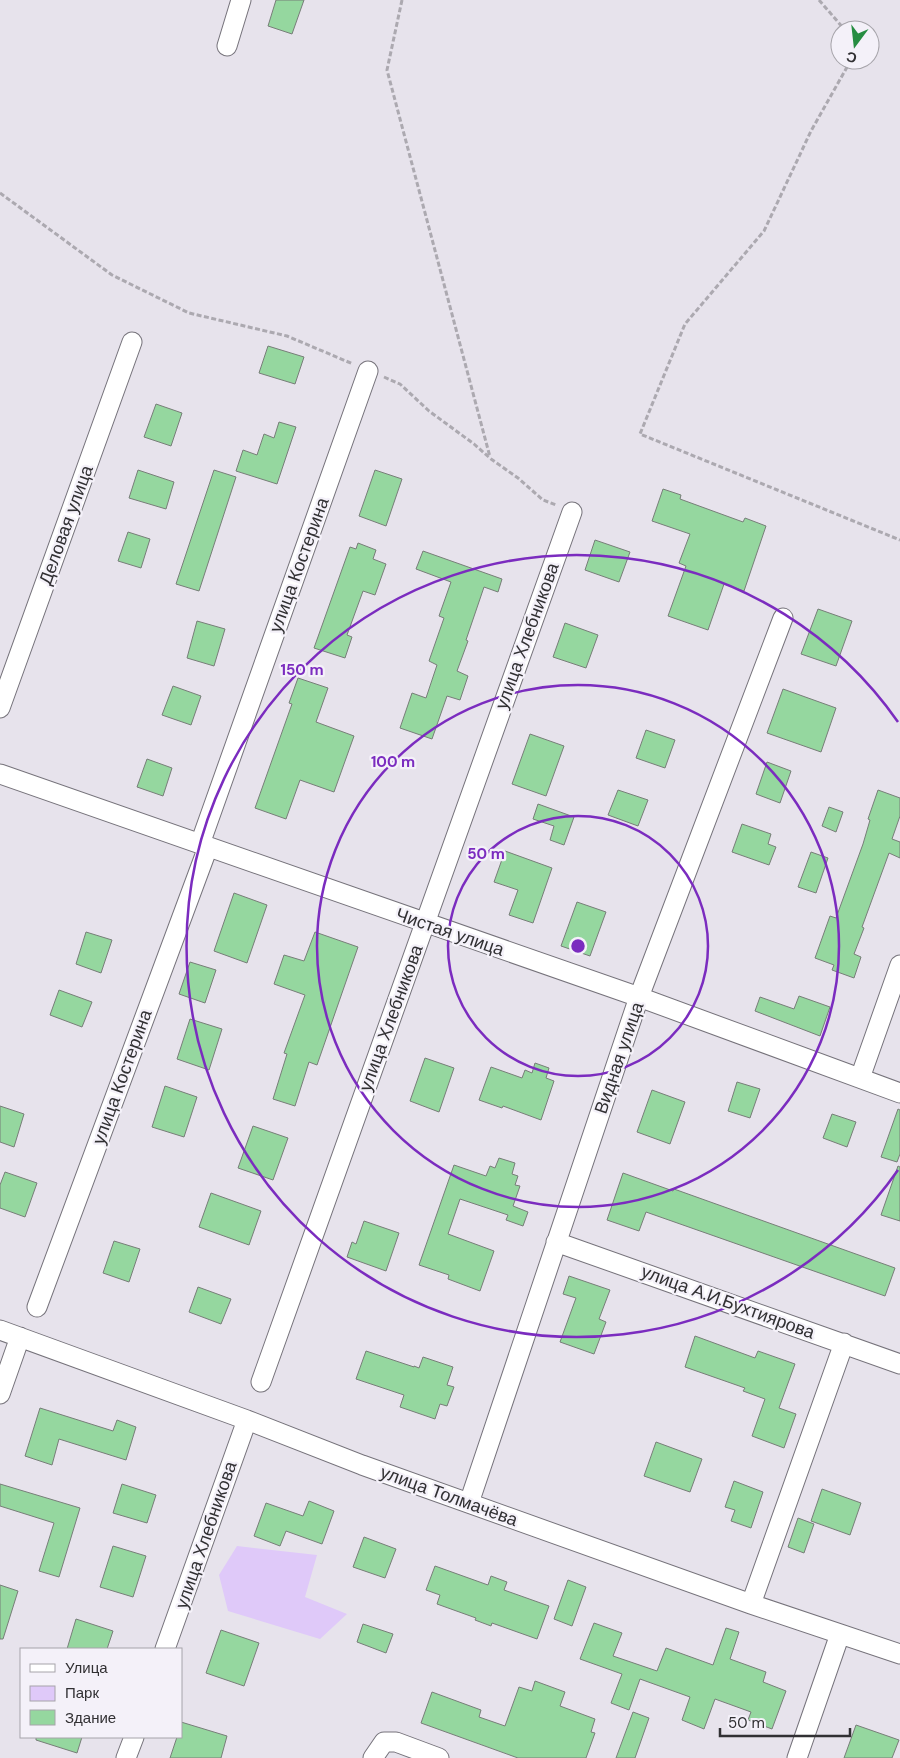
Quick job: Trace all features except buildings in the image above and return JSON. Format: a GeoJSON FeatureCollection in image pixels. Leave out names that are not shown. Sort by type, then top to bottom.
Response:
{"type":"FeatureCollection","features":[{"type":"Feature","properties":{"kind":"street"},"geometry":{"type":"LineString","coordinates":[[227,46],[241,0]]}},
{"type":"Feature","properties":{"kind":"street","name":"Деловая улица"},"geometry":{"type":"LineString","coordinates":[[0,708],[132,342]]}},
{"type":"Feature","properties":{"kind":"street","name":"улица Костерина"},"geometry":{"type":"LineString","coordinates":[[37,1307],[204,846],[368,371]]}},
{"type":"Feature","properties":{"kind":"street","name":"улица Хлебникова"},"geometry":{"type":"LineString","coordinates":[[261,1382],[572,512]]}},
{"type":"Feature","properties":{"kind":"street","name":"Видная улица"},"geometry":{"type":"LineString","coordinates":[[468,1503],[639,997],[783,618]]}},
{"type":"Feature","properties":{"kind":"street","name":"Чистая улица"},"geometry":{"type":"LineString","coordinates":[[0,774],[639,997],[900,1093]]}},
{"type":"Feature","properties":{"kind":"street"},"geometry":{"type":"LineString","coordinates":[[860,1078],[900,965]]}},
{"type":"Feature","properties":{"kind":"street","name":"улица А.И.Бухтиярова"},"geometry":{"type":"LineString","coordinates":[[556,1242],[900,1364]]}},
{"type":"Feature","properties":{"kind":"street","name":"улица Толмачёва"},"geometry":{"type":"LineString","coordinates":[[0,1330],[247,1420],[362,1465],[751,1604],[900,1654]]}},
{"type":"Feature","properties":{"kind":"street"},"geometry":{"type":"LineString","coordinates":[[0,1394],[20,1337]]}},
{"type":"Feature","properties":{"kind":"street"},"geometry":{"type":"LineString","coordinates":[[751,1604],[844,1344]]}},
{"type":"Feature","properties":{"kind":"street","name":"улица Хлебникова"},"geometry":{"type":"LineString","coordinates":[[165,1648],[247,1420]]}},
{"type":"Feature","properties":{"kind":"street"},"geometry":{"type":"LineString","coordinates":[[797,1758],[840,1634]]}},
{"type":"Feature","properties":{"kind":"street"},"geometry":{"type":"LineString","coordinates":[[126,1758],[134,1738]]}},
{"type":"Feature","properties":{"kind":"street"},"geometry":{"type":"LineString","coordinates":[[374,1758],[384,1742],[396,1742],[439,1758]]}},
{"type":"Feature","properties":{"kind":"path"},"geometry":{"type":"LineString","coordinates":[[402,0],[387,70],[491,459]]}},
{"type":"Feature","properties":{"kind":"path"},"geometry":{"type":"LineString","coordinates":[[819,0],[836,20]]}},
{"type":"Feature","properties":{"kind":"path"},"geometry":{"type":"LineString","coordinates":[[845,70],[811,131],[764,231],[685,324],[640,434],[900,540]]}},
{"type":"Feature","properties":{"kind":"path"},"geometry":{"type":"LineString","coordinates":[[0,193],[112,275],[189,313],[287,336],[400,384],[429,411],[518,478],[543,500],[572,512]]}},
{"type":"Feature","properties":{"kind":"green space"},"geometry":{"type":"Polygon","coordinates":[[[237,1546],[317,1555],[305,1597],[347,1614],[320,1639],[228,1611],[219,1575],[237,1546]]]}}]}
